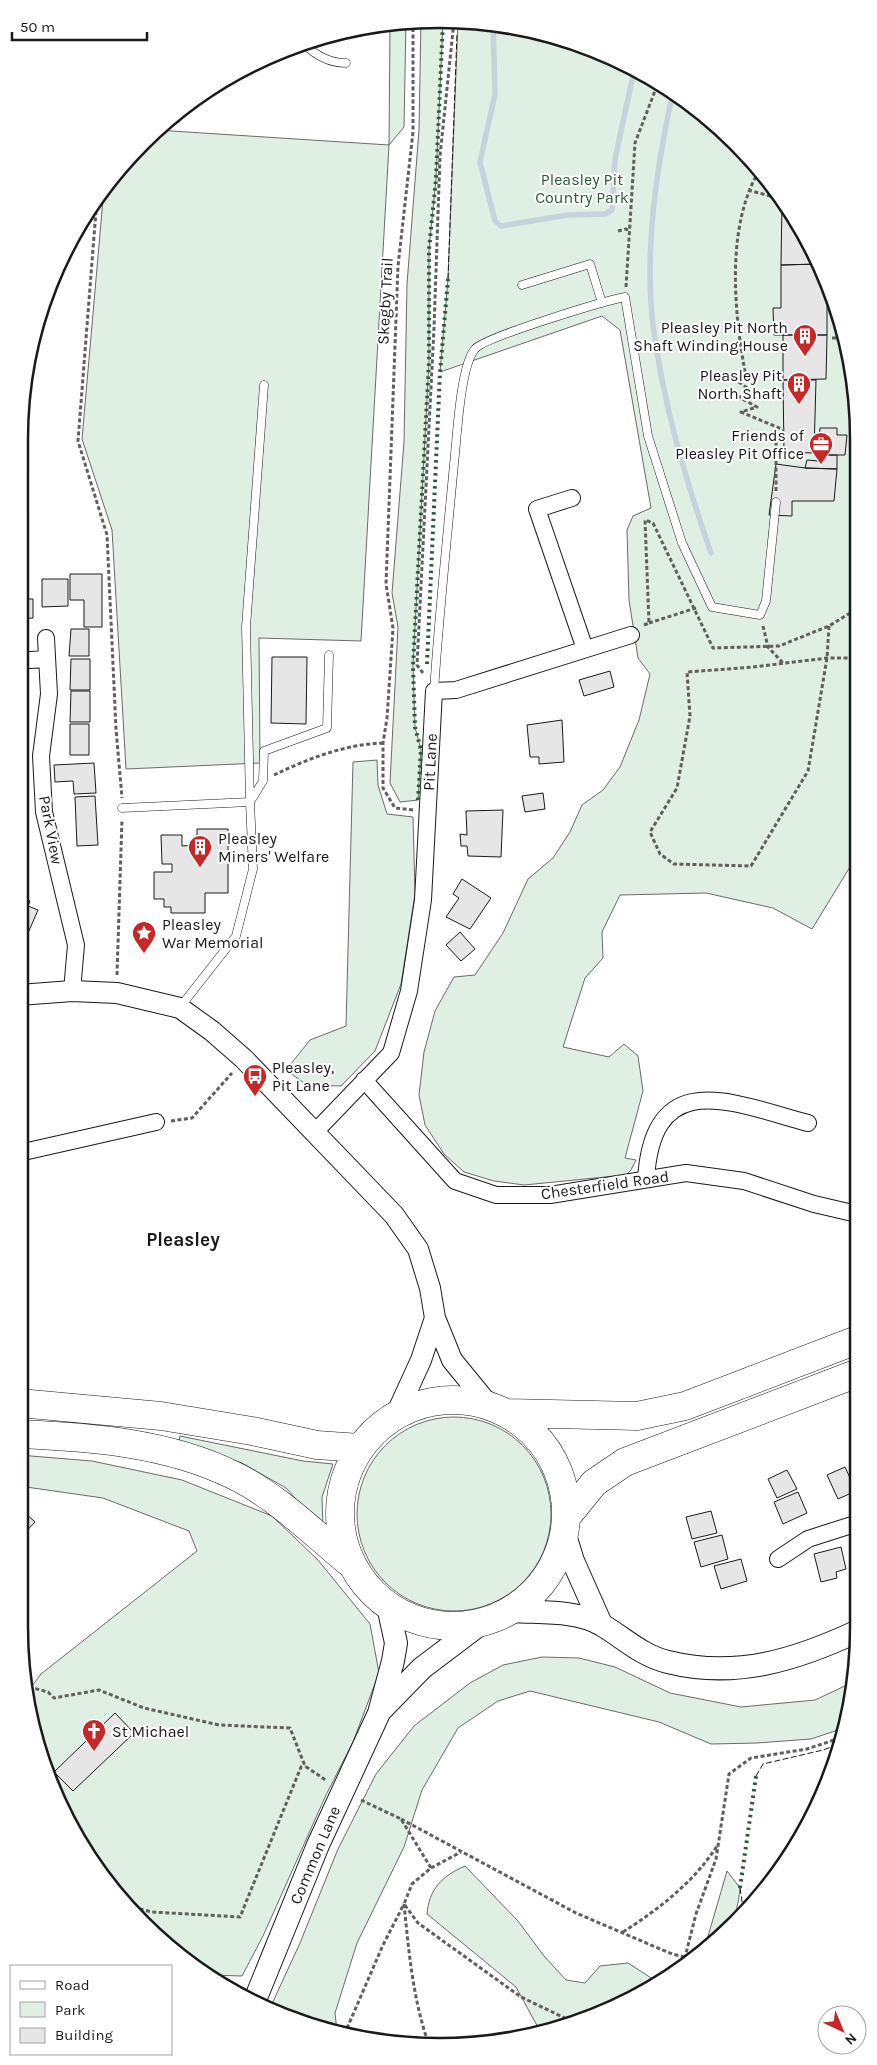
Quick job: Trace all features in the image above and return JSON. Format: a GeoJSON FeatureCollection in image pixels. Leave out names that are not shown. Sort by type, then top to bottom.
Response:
{"type":"FeatureCollection","features":[{"type":"Feature","properties":{"kind":"highway"},"geometry":{"type":"LineString","coordinates":[[498,1409],[532,1431],[548,1451],[558,1468],[564,1487],[566,1524],[561,1551],[542,1584],[513,1611],[496,1620],[479,1625],[440,1627],[409,1619],[376,1598],[357,1576],[344,1549],[339,1510],[343,1484],[360,1448],[378,1428],[395,1417],[412,1407],[448,1399],[498,1409],[637,1416],[685,1406],[850,1343]]}},
{"type":"Feature","properties":{"kind":"highway"},"geometry":{"type":"LineString","coordinates":[[566,1524],[594,1483],[624,1462],[850,1376]]}},
{"type":"Feature","properties":{"kind":"highway"},"geometry":{"type":"LineString","coordinates":[[28,1405],[161,1416],[252,1431],[317,1445],[360,1448]]}},
{"type":"Feature","properties":{"kind":"highway"},"geometry":{"type":"LineString","coordinates":[[28,1435],[121,1443],[159,1450],[178,1454],[234,1475],[270,1498],[351,1564]]}},
{"type":"Feature","properties":{"kind":"main road"},"geometry":{"type":"LineString","coordinates":[[566,1524],[573,1561],[601,1624]]}},
{"type":"Feature","properties":{"kind":"main road"},"geometry":{"type":"LineString","coordinates":[[379,1713],[396,1643],[388,1606]]}},
{"type":"Feature","properties":{"kind":"main road"},"geometry":{"type":"LineString","coordinates":[[513,1611],[578,1617],[601,1624],[628,1644],[666,1662],[719,1670],[763,1665],[808,1653],[850,1635]]}},
{"type":"Feature","properties":{"kind":"main road"},"geometry":{"type":"LineString","coordinates":[[379,1713],[422,1668],[479,1625]]}},
{"type":"Feature","properties":{"kind":"main road","name":"Common Lane"},"geometry":{"type":"LineString","coordinates":[[257,1995],[318,1845],[379,1713]]}},
{"type":"Feature","properties":{"kind":"street"},"geometry":{"type":"LineString","coordinates":[[572,498],[537,509],[585,649]]}},
{"type":"Feature","properties":{"kind":"street"},"geometry":{"type":"LineString","coordinates":[[434,691],[456,690],[631,636]]}},
{"type":"Feature","properties":{"kind":"street","name":"Park View"},"geometry":{"type":"LineString","coordinates":[[46,638],[49,694],[41,756],[44,812],[76,946],[72,991]]}},
{"type":"Feature","properties":{"kind":"street"},"geometry":{"type":"LineString","coordinates":[[30,660],[47,659]]}},
{"type":"Feature","properties":{"kind":"street","name":"Pit Lane"},"geometry":{"type":"LineString","coordinates":[[314,1133],[391,1053],[409,991],[423,900],[434,691]]}},
{"type":"Feature","properties":{"kind":"street"},"geometry":{"type":"LineString","coordinates":[[28,994],[72,991],[117,993],[180,1008],[212,1031],[244,1059],[394,1215],[418,1249],[430,1288],[435,1318],[452,1360],[498,1409]]}},
{"type":"Feature","properties":{"kind":"street","name":"Chesterfield Road"},"geometry":{"type":"LineString","coordinates":[[364,1080],[455,1181],[496,1194],[550,1196],[686,1173],[744,1181],[814,1204],[850,1212]]}},
{"type":"Feature","properties":{"kind":"street"},"geometry":{"type":"LineString","coordinates":[[646,1179],[647,1155],[659,1125],[681,1103],[708,1099],[742,1105],[808,1123]]}},
{"type":"Feature","properties":{"kind":"street"},"geometry":{"type":"LineString","coordinates":[[28,1151],[156,1122]]}},
{"type":"Feature","properties":{"kind":"street"},"geometry":{"type":"LineString","coordinates":[[395,1417],[421,1360],[435,1318]]}},
{"type":"Feature","properties":{"kind":"street"},"geometry":{"type":"LineString","coordinates":[[778,1559],[808,1539],[850,1526]]}},
{"type":"Feature","properties":{"kind":"lane"},"geometry":{"type":"LineString","coordinates":[[310,48],[320,56],[336,63],[346,63]]}},
{"type":"Feature","properties":{"kind":"lane"},"geometry":{"type":"LineString","coordinates":[[522,285],[590,264],[602,303],[625,298],[648,436],[682,543],[712,607],[760,615],[766,601],[776,502]]}},
{"type":"Feature","properties":{"kind":"lane","name":"Pit Lane"},"geometry":{"type":"LineString","coordinates":[[434,691],[439,616],[460,404],[469,358],[481,344],[602,303]]}},
{"type":"Feature","properties":{"kind":"lane"},"geometry":{"type":"LineString","coordinates":[[180,1008],[236,936],[253,869],[246,627],[264,384]]}},
{"type":"Feature","properties":{"kind":"lane"},"geometry":{"type":"LineString","coordinates":[[250,802],[263,781],[264,751],[327,728],[329,655]]}},
{"type":"Feature","properties":{"kind":"lane"},"geometry":{"type":"LineString","coordinates":[[122,808],[250,802]]}},
{"type":"Feature","properties":{"kind":"path","name":"Skegby Trail"},"geometry":{"type":"LineString","coordinates":[[382,743],[388,718],[393,628],[386,584],[398,266],[413,132],[414,28]]}},
{"type":"Feature","properties":{"kind":"path"},"geometry":{"type":"LineString","coordinates":[[434,691],[417,665],[433,357],[440,156],[453,28]]}},
{"type":"Feature","properties":{"kind":"path"},"geometry":{"type":"LineString","coordinates":[[625,298],[635,142],[655,90]]}},
{"type":"Feature","properties":{"kind":"path"},"geometry":{"type":"LineString","coordinates":[[756,177],[748,190],[738,236],[736,302],[745,372],[732,377],[754,393],[739,397],[758,407],[741,412],[784,430]]}},
{"type":"Feature","properties":{"kind":"path"},"geometry":{"type":"LineString","coordinates":[[748,190],[771,196]]}},
{"type":"Feature","properties":{"kind":"path"},"geometry":{"type":"LineString","coordinates":[[96,212],[78,441],[107,535],[122,808],[117,993]]}},
{"type":"Feature","properties":{"kind":"path"},"geometry":{"type":"LineString","coordinates":[[832,338],[837,338]]}},
{"type":"Feature","properties":{"kind":"path"},"geometry":{"type":"LineString","coordinates":[[776,427],[776,502]]}},
{"type":"Feature","properties":{"kind":"path"},"geometry":{"type":"LineString","coordinates":[[649,623],[645,520],[653,523],[713,648],[779,646],[829,626],[850,613]]}},
{"type":"Feature","properties":{"kind":"path"},"geometry":{"type":"LineString","coordinates":[[631,636],[638,627],[694,608]]}},
{"type":"Feature","properties":{"kind":"path"},"geometry":{"type":"LineString","coordinates":[[760,615],[768,647],[783,664]]}},
{"type":"Feature","properties":{"kind":"path"},"geometry":{"type":"LineString","coordinates":[[829,626],[828,658],[808,771],[750,866],[674,864],[660,854],[650,832],[677,788],[690,716],[687,672],[783,664],[828,658],[850,658]]}},
{"type":"Feature","properties":{"kind":"path"},"geometry":{"type":"LineString","coordinates":[[263,781],[290,768],[359,744],[382,743],[383,788],[395,808],[428,811]]}},
{"type":"Feature","properties":{"kind":"path"},"geometry":{"type":"LineString","coordinates":[[156,1122],[192,1118],[244,1059]]}},
{"type":"Feature","properties":{"kind":"path"},"geometry":{"type":"LineString","coordinates":[[32,1688],[48,1692],[54,1698],[99,1690],[144,1708],[219,1725],[290,1728],[305,1766],[343,1792],[401,1819],[576,1913],[672,1954],[684,1957]]}},
{"type":"Feature","properties":{"kind":"path"},"geometry":{"type":"LineString","coordinates":[[685,1955],[696,1914],[716,1859],[730,1774],[751,1758],[806,1749],[833,1740]]}},
{"type":"Feature","properties":{"kind":"path"},"geometry":{"type":"LineString","coordinates":[[141,1909],[152,1912],[240,1917],[301,1767],[305,1766]]}},
{"type":"Feature","properties":{"kind":"path"},"geometry":{"type":"LineString","coordinates":[[401,1819],[431,1868]]}},
{"type":"Feature","properties":{"kind":"path"},"geometry":{"type":"LineString","coordinates":[[623,1932],[654,1913],[679,1890],[706,1862],[718,1844]]}},
{"type":"Feature","properties":{"kind":"path"},"geometry":{"type":"LineString","coordinates":[[348,2027],[412,1884],[431,1868],[461,1852]]}},
{"type":"Feature","properties":{"kind":"path"},"geometry":{"type":"LineString","coordinates":[[404,1904],[418,1923],[521,1997],[564,2018]]}},
{"type":"Feature","properties":{"kind":"path"},"geometry":{"type":"LineString","coordinates":[[404,1904],[410,1962],[419,2016],[426,2038]]}},
{"type":"Feature","properties":{"kind":"green space"},"geometry":{"type":"Polygon","coordinates":[[[421,28],[443,28],[436,179],[429,249],[429,362],[413,666],[415,727],[421,750],[418,800],[400,802],[390,783],[398,627],[392,593],[404,442],[407,284],[419,130],[421,28]]]}},
{"type":"Feature","properties":{"kind":"green space","name":"Pleasley Pit Country Park"},"geometry":{"type":"Polygon","coordinates":[[[458,28],[519,35],[571,49],[620,70],[689,112],[729,148],[765,188],[807,257],[828,306],[842,358],[849,412],[850,438],[850,867],[812,929],[773,908],[706,893],[620,895],[602,932],[603,958],[585,978],[563,1047],[609,1057],[624,1044],[638,1056],[643,1091],[625,1158],[636,1160],[626,1175],[524,1185],[494,1181],[464,1172],[444,1154],[425,1125],[419,1095],[424,1052],[435,1011],[454,977],[475,975],[503,933],[528,879],[553,858],[570,832],[582,805],[603,790],[620,767],[639,720],[650,674],[638,658],[629,600],[627,530],[633,516],[651,508],[620,330],[602,316],[440,372],[448,279],[458,28]]]}},
{"type":"Feature","properties":{"kind":"green space"},"geometry":{"type":"Polygon","coordinates":[[[406,29],[404,127],[389,145],[390,30],[406,29]]]}},
{"type":"Feature","properties":{"kind":"green space"},"geometry":{"type":"Polygon","coordinates":[[[166,131],[389,145],[361,641],[259,638],[260,763],[126,769],[112,530],[82,439],[103,201],[129,168],[166,131]]]}},
{"type":"Feature","properties":{"kind":"green space"},"geometry":{"type":"Polygon","coordinates":[[[377,760],[378,785],[387,814],[413,817],[415,894],[401,984],[375,1051],[341,1086],[307,1085],[286,1070],[310,1040],[346,1026],[353,762],[377,760]]]}},
{"type":"Feature","properties":{"kind":"green space"},"geometry":{"type":"Polygon","coordinates":[[[444,1417],[464,1417],[500,1428],[523,1445],[535,1460],[544,1477],[551,1504],[551,1524],[544,1551],[535,1568],[523,1583],[508,1595],[491,1604],[464,1611],[444,1611],[408,1600],[392,1589],[379,1576],[368,1560],[361,1542],[357,1524],[357,1504],[368,1468],[379,1452],[392,1439],[408,1428],[426,1421],[444,1417]]]}},
{"type":"Feature","properties":{"kind":"green space"},"geometry":{"type":"Polygon","coordinates":[[[180,1436],[303,1461],[333,1464],[322,1497],[323,1529],[286,1488],[242,1463],[179,1441],[180,1436]]]}},
{"type":"Feature","properties":{"kind":"green space"},"geometry":{"type":"Polygon","coordinates":[[[28,1456],[92,1461],[182,1480],[272,1516],[318,1560],[370,1624],[379,1673],[353,1742],[326,1795],[263,1936],[242,1976],[222,1975],[188,1953],[129,1897],[112,1877],[83,1832],[70,1808],[49,1759],[35,1707],[32,1686],[41,1674],[197,1551],[189,1531],[103,1498],[28,1487],[28,1456]]]}},
{"type":"Feature","properties":{"kind":"green space"},"geometry":{"type":"Polygon","coordinates":[[[542,1657],[579,1658],[615,1667],[670,1693],[741,1707],[815,1700],[845,1686],[836,1731],[811,1739],[757,1743],[711,1744],[659,1722],[530,1691],[498,1701],[458,1728],[422,1790],[404,1847],[357,1943],[335,2013],[336,2024],[306,2016],[273,2002],[300,1943],[338,1849],[376,1774],[414,1726],[470,1683],[503,1665],[542,1657]]]}},
{"type":"Feature","properties":{"kind":"green space"},"geometry":{"type":"Polygon","coordinates":[[[465,1866],[518,1921],[544,1956],[566,1980],[585,1983],[600,1966],[628,1963],[651,1978],[596,2006],[571,2016],[537,2025],[516,1987],[427,1914],[428,1905],[438,1884],[465,1866]]]}},
{"type":"Feature","properties":{"kind":"green space"},"geometry":{"type":"Polygon","coordinates":[[[727,1871],[740,1888],[737,1908],[708,1937],[727,1871]]]}},
{"type":"Feature","properties":{"kind":"building"},"geometry":{"type":"Polygon","coordinates":[[[782,213],[810,264],[781,265],[782,213]]]}},
{"type":"Feature","properties":{"kind":"building"},"geometry":{"type":"Polygon","coordinates":[[[810,264],[827,304],[827,335],[774,335],[773,308],[781,308],[781,265],[810,264]]]}},
{"type":"Feature","properties":{"kind":"building","name":"Pleasley Pit North Shaft Winding House"},"geometry":{"type":"Polygon","coordinates":[[[783,335],[827,335],[826,379],[783,380],[783,335]]]}},
{"type":"Feature","properties":{"kind":"building","name":"Pleasley Pit North Shaft"},"geometry":{"type":"Polygon","coordinates":[[[783,380],[816,380],[814,453],[784,452],[783,380]]]}},
{"type":"Feature","properties":{"kind":"building"},"geometry":{"type":"Polygon","coordinates":[[[820,428],[837,428],[837,435],[847,435],[845,455],[818,455],[820,428]]]}},
{"type":"Feature","properties":{"kind":"building","name":"Friends of Pleasley Pit Office"},"geometry":{"type":"Polygon","coordinates":[[[818,455],[837,455],[837,469],[805,468],[807,460],[818,461],[818,455]]]}},
{"type":"Feature","properties":{"kind":"building"},"geometry":{"type":"Polygon","coordinates":[[[776,464],[805,468],[837,469],[834,501],[792,501],[792,516],[769,515],[776,464]]]}},
{"type":"Feature","properties":{"kind":"building"},"geometry":{"type":"Polygon","coordinates":[[[70,574],[102,574],[102,627],[84,627],[84,600],[70,600],[70,574]]]}},
{"type":"Feature","properties":{"kind":"building"},"geometry":{"type":"Polygon","coordinates":[[[42,579],[68,579],[68,606],[42,607],[42,579]]]}},
{"type":"Feature","properties":{"kind":"building"},"geometry":{"type":"Polygon","coordinates":[[[28,599],[33,599],[33,618],[28,618],[28,599]]]}},
{"type":"Feature","properties":{"kind":"building"},"geometry":{"type":"Polygon","coordinates":[[[71,629],[89,629],[89,656],[69,656],[71,629]]]}},
{"type":"Feature","properties":{"kind":"building"},"geometry":{"type":"Polygon","coordinates":[[[272,657],[307,657],[306,724],[271,723],[272,657]]]}},
{"type":"Feature","properties":{"kind":"building"},"geometry":{"type":"Polygon","coordinates":[[[71,659],[90,659],[90,690],[70,690],[71,659]]]}},
{"type":"Feature","properties":{"kind":"building"},"geometry":{"type":"Polygon","coordinates":[[[610,671],[614,687],[584,696],[579,680],[610,671]]]}},
{"type":"Feature","properties":{"kind":"building"},"geometry":{"type":"Polygon","coordinates":[[[71,691],[90,691],[90,722],[70,722],[71,691]]]}},
{"type":"Feature","properties":{"kind":"building"},"geometry":{"type":"Polygon","coordinates":[[[562,720],[564,762],[539,764],[539,757],[530,757],[527,725],[562,720]]]}},
{"type":"Feature","properties":{"kind":"building"},"geometry":{"type":"Polygon","coordinates":[[[70,724],[89,724],[89,755],[70,755],[70,724]]]}},
{"type":"Feature","properties":{"kind":"building"},"geometry":{"type":"Polygon","coordinates":[[[94,763],[96,793],[74,794],[73,781],[55,782],[54,765],[94,763]]]}},
{"type":"Feature","properties":{"kind":"building"},"geometry":{"type":"Polygon","coordinates":[[[543,793],[545,809],[525,812],[522,796],[543,793]]]}},
{"type":"Feature","properties":{"kind":"building"},"geometry":{"type":"Polygon","coordinates":[[[95,796],[98,845],[77,846],[75,797],[95,796]]]}},
{"type":"Feature","properties":{"kind":"building"},"geometry":{"type":"Polygon","coordinates":[[[503,810],[501,857],[468,856],[467,846],[461,846],[460,834],[467,835],[466,811],[503,810]]]}},
{"type":"Feature","properties":{"kind":"building","name":"Pleasley Miners' Welfare"},"geometry":{"type":"Polygon","coordinates":[[[197,829],[228,829],[228,893],[205,893],[205,913],[171,913],[171,907],[164,907],[164,899],[154,899],[154,872],[172,872],[172,864],[162,864],[161,835],[182,835],[182,846],[197,845],[197,829]]]}},
{"type":"Feature","properties":{"kind":"building"},"geometry":{"type":"Polygon","coordinates":[[[462,879],[491,898],[470,929],[446,917],[459,898],[453,894],[462,879]]]}},
{"type":"Feature","properties":{"kind":"building"},"geometry":{"type":"Polygon","coordinates":[[[28,906],[38,910],[28,933],[28,906]]]}},
{"type":"Feature","properties":{"kind":"building"},"geometry":{"type":"Polygon","coordinates":[[[460,932],[475,949],[461,961],[446,945],[460,932]]]}},
{"type":"Feature","properties":{"kind":"building"},"geometry":{"type":"Polygon","coordinates":[[[845,1467],[850,1478],[850,1494],[838,1499],[827,1475],[845,1467]]]}},
{"type":"Feature","properties":{"kind":"building"},"geometry":{"type":"Polygon","coordinates":[[[787,1470],[797,1489],[777,1498],[768,1479],[787,1470]]]}},
{"type":"Feature","properties":{"kind":"building"},"geometry":{"type":"Polygon","coordinates":[[[798,1492],[807,1513],[783,1524],[774,1502],[798,1492]]]}},
{"type":"Feature","properties":{"kind":"building"},"geometry":{"type":"Polygon","coordinates":[[[711,1511],[717,1533],[692,1539],[686,1517],[711,1511]]]}},
{"type":"Feature","properties":{"kind":"building"},"geometry":{"type":"Polygon","coordinates":[[[28,1516],[35,1522],[28,1529],[28,1516]]]}},
{"type":"Feature","properties":{"kind":"building"},"geometry":{"type":"Polygon","coordinates":[[[722,1535],[728,1559],[701,1567],[694,1542],[722,1535]]]}},
{"type":"Feature","properties":{"kind":"building"},"geometry":{"type":"Polygon","coordinates":[[[841,1547],[846,1569],[836,1572],[837,1578],[821,1582],[814,1554],[841,1547]]]}},
{"type":"Feature","properties":{"kind":"building"},"geometry":{"type":"Polygon","coordinates":[[[741,1559],[747,1581],[721,1589],[714,1566],[741,1559]]]}},
{"type":"Feature","properties":{"kind":"building","name":"St Michael"},"geometry":{"type":"Polygon","coordinates":[[[115,1713],[134,1733],[73,1791],[54,1772],[115,1713]]]}},
{"type":"Feature","properties":{"kind":"waterway"},"geometry":{"type":"LineString","coordinates":[[493,31],[495,94],[480,162],[495,221],[501,226],[568,215],[605,214],[612,210],[615,159],[633,77]]}},
{"type":"Feature","properties":{"kind":"waterway"},"geometry":{"type":"LineString","coordinates":[[671,100],[657,177],[651,236],[650,266],[653,325],[657,354],[676,440],[692,497],[711,553]]}},
{"type":"Feature","properties":{"kind":"hedge"},"geometry":{"type":"LineString","coordinates":[[418,800],[421,750],[415,727],[413,666],[429,362],[429,249],[436,179],[443,28]]}},
{"type":"Feature","properties":{"kind":"hedge"},"geometry":{"type":"LineString","coordinates":[[427,664],[440,372],[448,279]]}},
{"type":"Feature","properties":{"kind":"hedge"},"geometry":{"type":"LineString","coordinates":[[740,1888],[756,1776]]}},
{"type":"Feature","properties":{"kind":"fence"},"geometry":{"type":"LineString","coordinates":[[448,279],[457,33]]}},
{"type":"Feature","properties":{"kind":"fence"},"geometry":{"type":"LineString","coordinates":[[756,1776],[763,1764],[831,1747]]}},
{"type":"Feature","properties":{"kind":"fence"},"geometry":{"type":"LineString","coordinates":[[740,1888],[742,1903]]}},
{"type":"Feature","properties":{"kind":"place","name":"Pleasley Pit North Shaft Winding House"},"geometry":{"type":"Point","coordinates":[805,357]}},
{"type":"Feature","properties":{"kind":"place","name":"Pleasley Pit North Shaft"},"geometry":{"type":"Point","coordinates":[799,405]}},
{"type":"Feature","properties":{"kind":"place","name":"Friends of Pleasley Pit Office"},"geometry":{"type":"Point","coordinates":[821,465]}},
{"type":"Feature","properties":{"kind":"place","name":"Pleasley Miners' Welfare"},"geometry":{"type":"Point","coordinates":[200,868]}},
{"type":"Feature","properties":{"kind":"place","name":"Pleasley War Memorial"},"geometry":{"type":"Point","coordinates":[144,954]}},
{"type":"Feature","properties":{"kind":"place","name":"Pleasley, Pit Lane"},"geometry":{"type":"Point","coordinates":[255,1097]}},
{"type":"Feature","properties":{"kind":"place","name":"St Michael"},"geometry":{"type":"Point","coordinates":[94,1752]}},
{"type":"Feature","properties":{"kind":"district","name":"Pleasley"},"geometry":{"type":"Point","coordinates":[183,1240]}}]}
